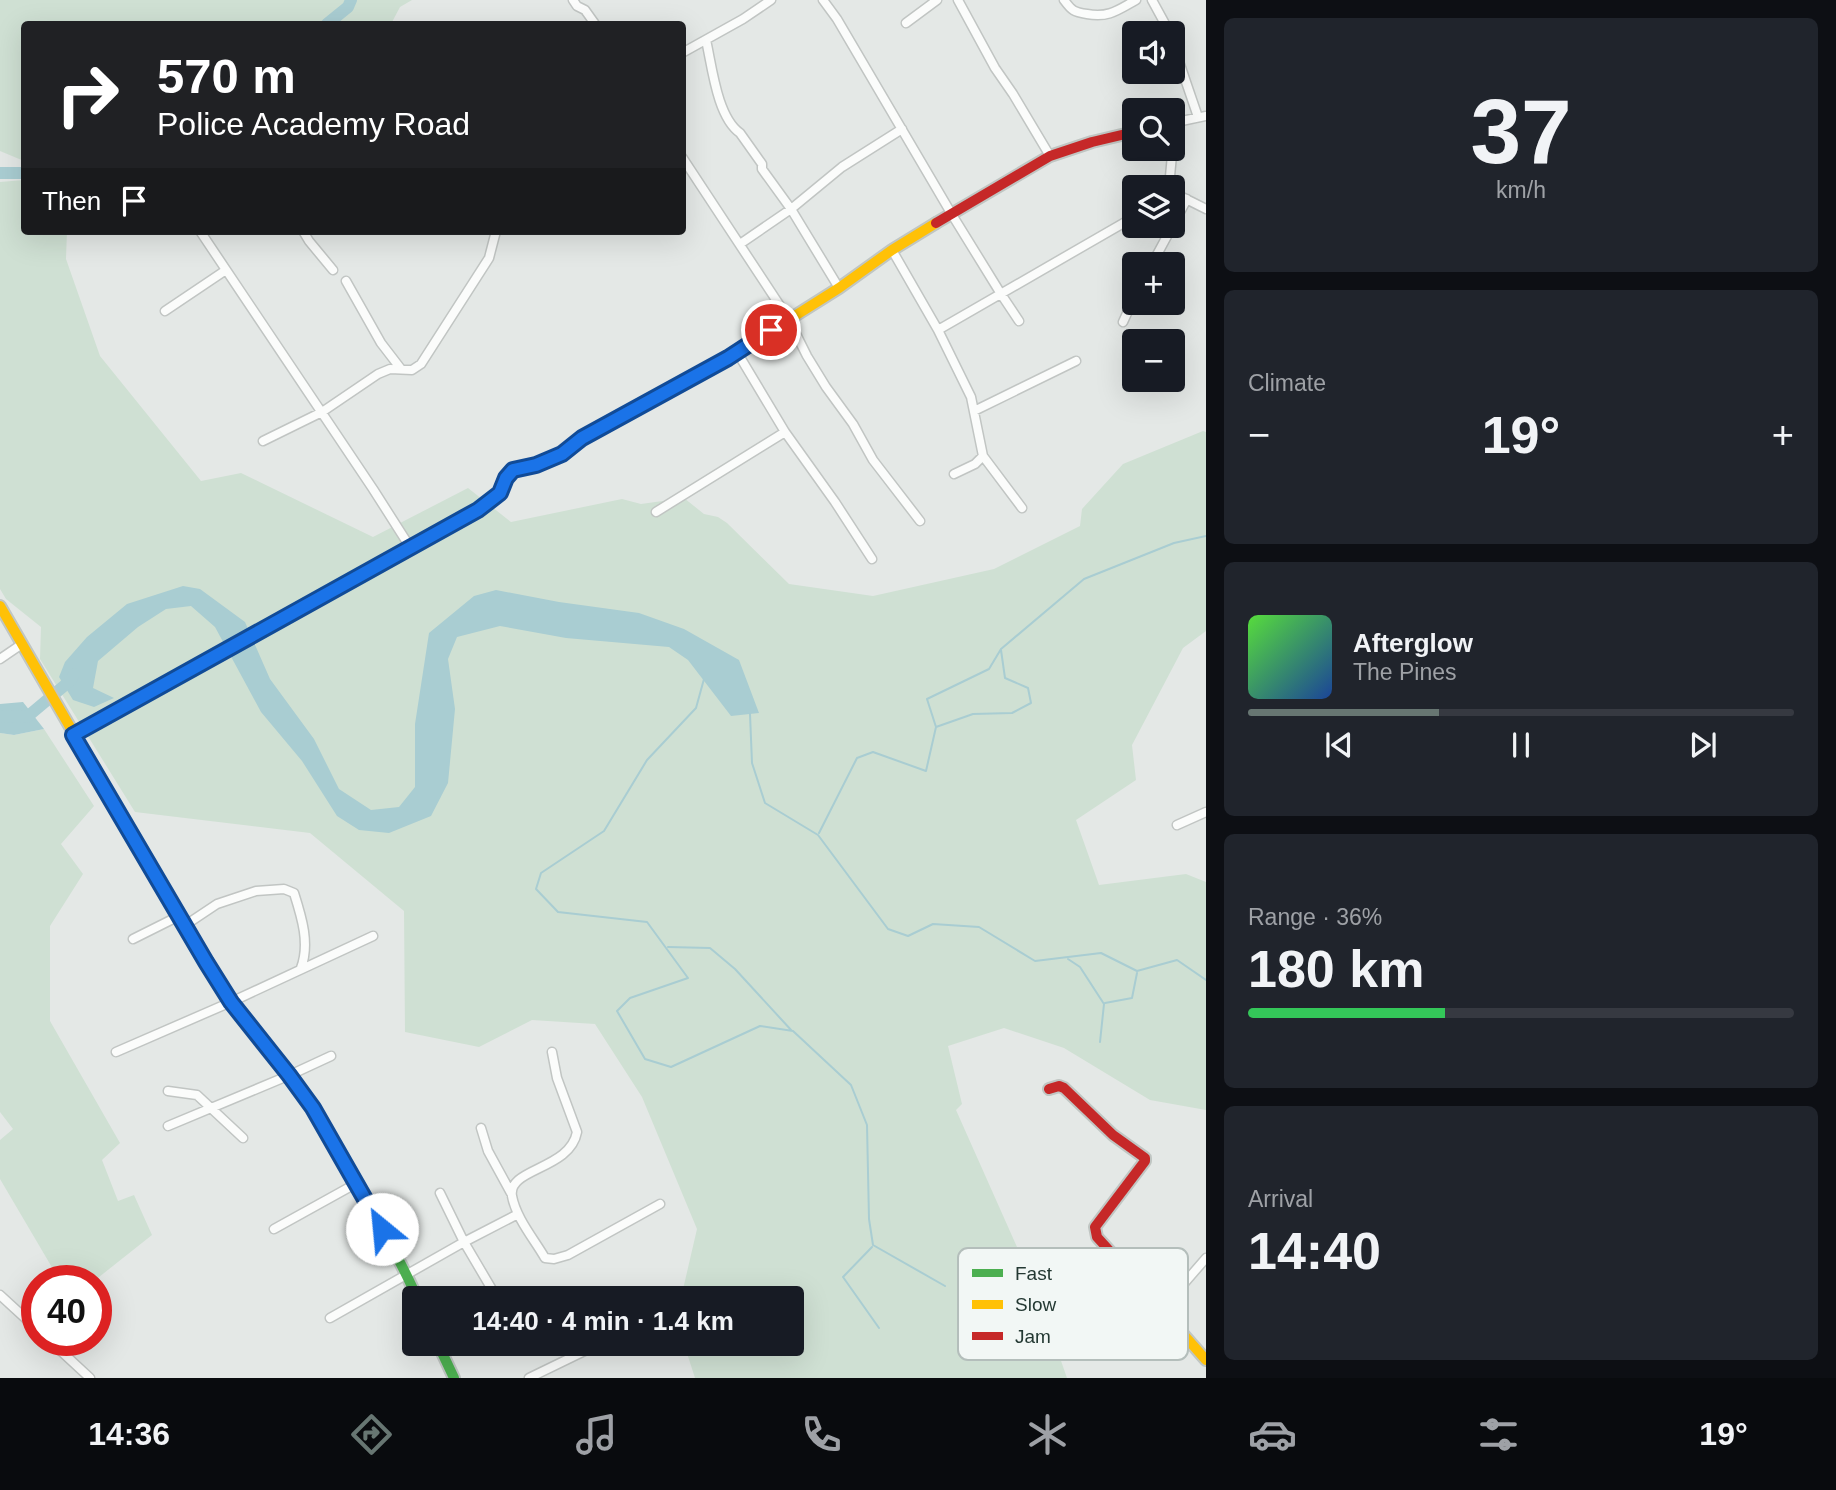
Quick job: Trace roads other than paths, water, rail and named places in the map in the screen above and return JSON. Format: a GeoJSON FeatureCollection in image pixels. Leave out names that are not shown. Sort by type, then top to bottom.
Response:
{"type":"FeatureCollection","features":[{"type":"Feature","properties":{"kind":"street"},"geometry":{"type":"LineString","coordinates":[[573,0],[593,21]]}},
{"type":"Feature","properties":{"kind":"street"},"geometry":{"type":"LineString","coordinates":[[686,51],[771,0]]}},
{"type":"Feature","properties":{"kind":"street"},"geometry":{"type":"LineString","coordinates":[[823,0],[837,19],[1000,294],[1019,321]]}},
{"type":"Feature","properties":{"kind":"street"},"geometry":{"type":"LineString","coordinates":[[906,23],[937,0]]}},
{"type":"Feature","properties":{"kind":"street"},"geometry":{"type":"LineString","coordinates":[[958,0],[995,68],[1050,156]]}},
{"type":"Feature","properties":{"kind":"street"},"geometry":{"type":"LineString","coordinates":[[1064,0],[1075,12],[1099,16],[1109,15],[1136,0]]}},
{"type":"Feature","properties":{"kind":"street"},"geometry":{"type":"LineString","coordinates":[[1152,0],[1163,21]]}},
{"type":"Feature","properties":{"kind":"street"},"geometry":{"type":"LineString","coordinates":[[706,40],[724,114],[762,164],[762,169],[791,209],[839,288]]}},
{"type":"Feature","properties":{"kind":"street"},"geometry":{"type":"LineString","coordinates":[[1185,74],[1202,117]]}},
{"type":"Feature","properties":{"kind":"street"},"geometry":{"type":"LineString","coordinates":[[740,244],[791,209],[842,167],[902,129]]}},
{"type":"Feature","properties":{"kind":"street"},"geometry":{"type":"LineString","coordinates":[[73,735],[478,510],[500,493],[506,478],[513,470],[536,465],[562,454],[582,438],[737,352],[951,213],[1050,156],[1122,135]]}},
{"type":"Feature","properties":{"kind":"street"},"geometry":{"type":"LineString","coordinates":[[686,165],[789,318],[807,356],[853,424],[873,460],[920,522]]}},
{"type":"Feature","properties":{"kind":"street"},"geometry":{"type":"LineString","coordinates":[[1158,252],[1187,199],[1206,209]]}},
{"type":"Feature","properties":{"kind":"street"},"geometry":{"type":"LineString","coordinates":[[938,330],[1122,224]]}},
{"type":"Feature","properties":{"kind":"street"},"geometry":{"type":"LineString","coordinates":[[203,235],[410,547]]}},
{"type":"Feature","properties":{"kind":"street"},"geometry":{"type":"LineString","coordinates":[[305,235],[333,270]]}},
{"type":"Feature","properties":{"kind":"street"},"geometry":{"type":"LineString","coordinates":[[262,441],[322,412],[378,374],[390,369],[412,370],[421,364],[489,258],[495,235]]}},
{"type":"Feature","properties":{"kind":"street"},"geometry":{"type":"LineString","coordinates":[[892,250],[938,330],[971,397],[983,456],[1022,508]]}},
{"type":"Feature","properties":{"kind":"street"},"geometry":{"type":"LineString","coordinates":[[165,311],[226,270]]}},
{"type":"Feature","properties":{"kind":"street"},"geometry":{"type":"LineString","coordinates":[[346,281],[381,343],[401,369]]}},
{"type":"Feature","properties":{"kind":"street"},"geometry":{"type":"LineString","coordinates":[[1123,322],[1126,315]]}},
{"type":"Feature","properties":{"kind":"street"},"geometry":{"type":"LineString","coordinates":[[737,352],[785,432],[872,559]]}},
{"type":"Feature","properties":{"kind":"street"},"geometry":{"type":"LineString","coordinates":[[974,411],[1076,361]]}},
{"type":"Feature","properties":{"kind":"street"},"geometry":{"type":"LineString","coordinates":[[656,512],[785,432]]}},
{"type":"Feature","properties":{"kind":"street"},"geometry":{"type":"LineString","coordinates":[[954,474],[975,464],[983,456]]}},
{"type":"Feature","properties":{"kind":"street"},"geometry":{"type":"LineString","coordinates":[[0,606],[181,921],[231,1002],[313,1108],[412,1286]]}},
{"type":"Feature","properties":{"kind":"street"},"geometry":{"type":"LineString","coordinates":[[0,659],[22,644]]}},
{"type":"Feature","properties":{"kind":"street"},"geometry":{"type":"LineString","coordinates":[[1177,824],[1206,812]]}},
{"type":"Feature","properties":{"kind":"street"},"geometry":{"type":"LineString","coordinates":[[133,939],[256,891],[284,889],[294,893],[301,915],[306,954],[301,968]]}},
{"type":"Feature","properties":{"kind":"street"},"geometry":{"type":"LineString","coordinates":[[116,1052],[373,936]]}},
{"type":"Feature","properties":{"kind":"street"},"geometry":{"type":"LineString","coordinates":[[511,1193],[515,1181],[557,1159],[571,1148],[575,1141],[577,1132],[557,1078],[552,1052]]}},
{"type":"Feature","properties":{"kind":"street"},"geometry":{"type":"LineString","coordinates":[[168,1126],[331,1056]]}},
{"type":"Feature","properties":{"kind":"street"},"geometry":{"type":"LineString","coordinates":[[1049,1089],[1059,1086],[1064,1088],[1112,1135],[1145,1158],[1095,1227],[1097,1237],[1107,1248]]}},
{"type":"Feature","properties":{"kind":"street"},"geometry":{"type":"LineString","coordinates":[[168,1091],[197,1095],[243,1138]]}},
{"type":"Feature","properties":{"kind":"street"},"geometry":{"type":"LineString","coordinates":[[481,1128],[488,1151],[511,1193],[518,1214],[545,1258],[554,1259],[568,1255],[660,1204]]}},
{"type":"Feature","properties":{"kind":"street"},"geometry":{"type":"LineString","coordinates":[[274,1229],[357,1183]]}},
{"type":"Feature","properties":{"kind":"street"},"geometry":{"type":"LineString","coordinates":[[440,1193],[490,1286]]}},
{"type":"Feature","properties":{"kind":"street"},"geometry":{"type":"LineString","coordinates":[[330,1318],[518,1214]]}},
{"type":"Feature","properties":{"kind":"street"},"geometry":{"type":"LineString","coordinates":[[1188,1279],[1206,1258]]}},
{"type":"Feature","properties":{"kind":"street"},"geometry":{"type":"LineString","coordinates":[[0,1295],[21,1314]]}},
{"type":"Feature","properties":{"kind":"street"},"geometry":{"type":"LineString","coordinates":[[1188,1339],[1206,1360]]}},
{"type":"Feature","properties":{"kind":"street"},"geometry":{"type":"LineString","coordinates":[[66,1356],[90,1378]]}},
{"type":"Feature","properties":{"kind":"street"},"geometry":{"type":"LineString","coordinates":[[444,1356],[454,1378]]}},
{"type":"Feature","properties":{"kind":"street"},"geometry":{"type":"LineString","coordinates":[[529,1378],[574,1356]]}},
{"type":"Feature","properties":{"kind":"water"},"geometry":{"type":"Polygon","coordinates":[[[183,586],[200,589],[245,622],[270,679],[314,739],[339,789],[371,810],[399,807],[415,787],[415,724],[429,633],[474,596],[496,590],[639,613],[684,629],[739,660],[759,713],[731,716],[688,660],[669,647],[566,638],[500,626],[457,637],[448,659],[455,709],[448,783],[431,816],[389,833],[359,830],[337,816],[302,761],[261,712],[215,627],[191,606],[166,609],[138,627],[98,661],[93,688],[114,698],[94,707],[73,700],[59,677],[65,662],[87,637],[127,604],[183,586]]]}},
{"type":"Feature","properties":{"kind":"water"},"geometry":{"type":"Polygon","coordinates":[[[23,702],[44,729],[14,735],[0,733],[0,704],[23,702]]]}},
{"type":"Feature","properties":{"kind":"waterway"},"geometry":{"type":"LineString","coordinates":[[331,21],[348,7],[351,0]]}},
{"type":"Feature","properties":{"kind":"waterway"},"geometry":{"type":"LineString","coordinates":[[0,173],[21,173]]}},
{"type":"Feature","properties":{"kind":"waterway"},"geometry":{"type":"LineString","coordinates":[[819,833],[857,758],[873,752],[926,771],[936,727],[927,699],[989,669],[1001,649],[1084,579],[1174,543],[1206,536]]}},
{"type":"Feature","properties":{"kind":"waterway"},"geometry":{"type":"LineString","coordinates":[[936,727],[973,714],[1012,713],[1031,703],[1028,688],[1005,678],[1001,650]]}},
{"type":"Feature","properties":{"kind":"waterway"},"geometry":{"type":"LineString","coordinates":[[0,716],[27,717],[71,680],[74,674]]}},
{"type":"Feature","properties":{"kind":"waterway"},"geometry":{"type":"LineString","coordinates":[[704,679],[696,708],[647,760],[604,831],[541,873],[536,889],[558,912],[647,922],[688,978],[630,998],[617,1011],[645,1059],[671,1067],[760,1026],[793,1031],[851,1085],[867,1125],[869,1219],[873,1245],[945,1286]]}},
{"type":"Feature","properties":{"kind":"waterway"},"geometry":{"type":"LineString","coordinates":[[750,714],[752,763],[765,803],[818,835],[888,929],[908,936],[933,924],[979,927],[1035,961],[1101,953],[1137,971],[1177,960],[1206,980]]}},
{"type":"Feature","properties":{"kind":"waterway"},"geometry":{"type":"LineString","coordinates":[[668,947],[710,948],[735,969],[792,1031]]}},
{"type":"Feature","properties":{"kind":"waterway"},"geometry":{"type":"LineString","coordinates":[[1068,959],[1080,967],[1104,1004],[1100,1042]]}},
{"type":"Feature","properties":{"kind":"waterway"},"geometry":{"type":"LineString","coordinates":[[1105,1003],[1132,998],[1137,973]]}},
{"type":"Feature","properties":{"kind":"waterway"},"geometry":{"type":"LineString","coordinates":[[872,1247],[843,1277],[879,1328]]}}]}
